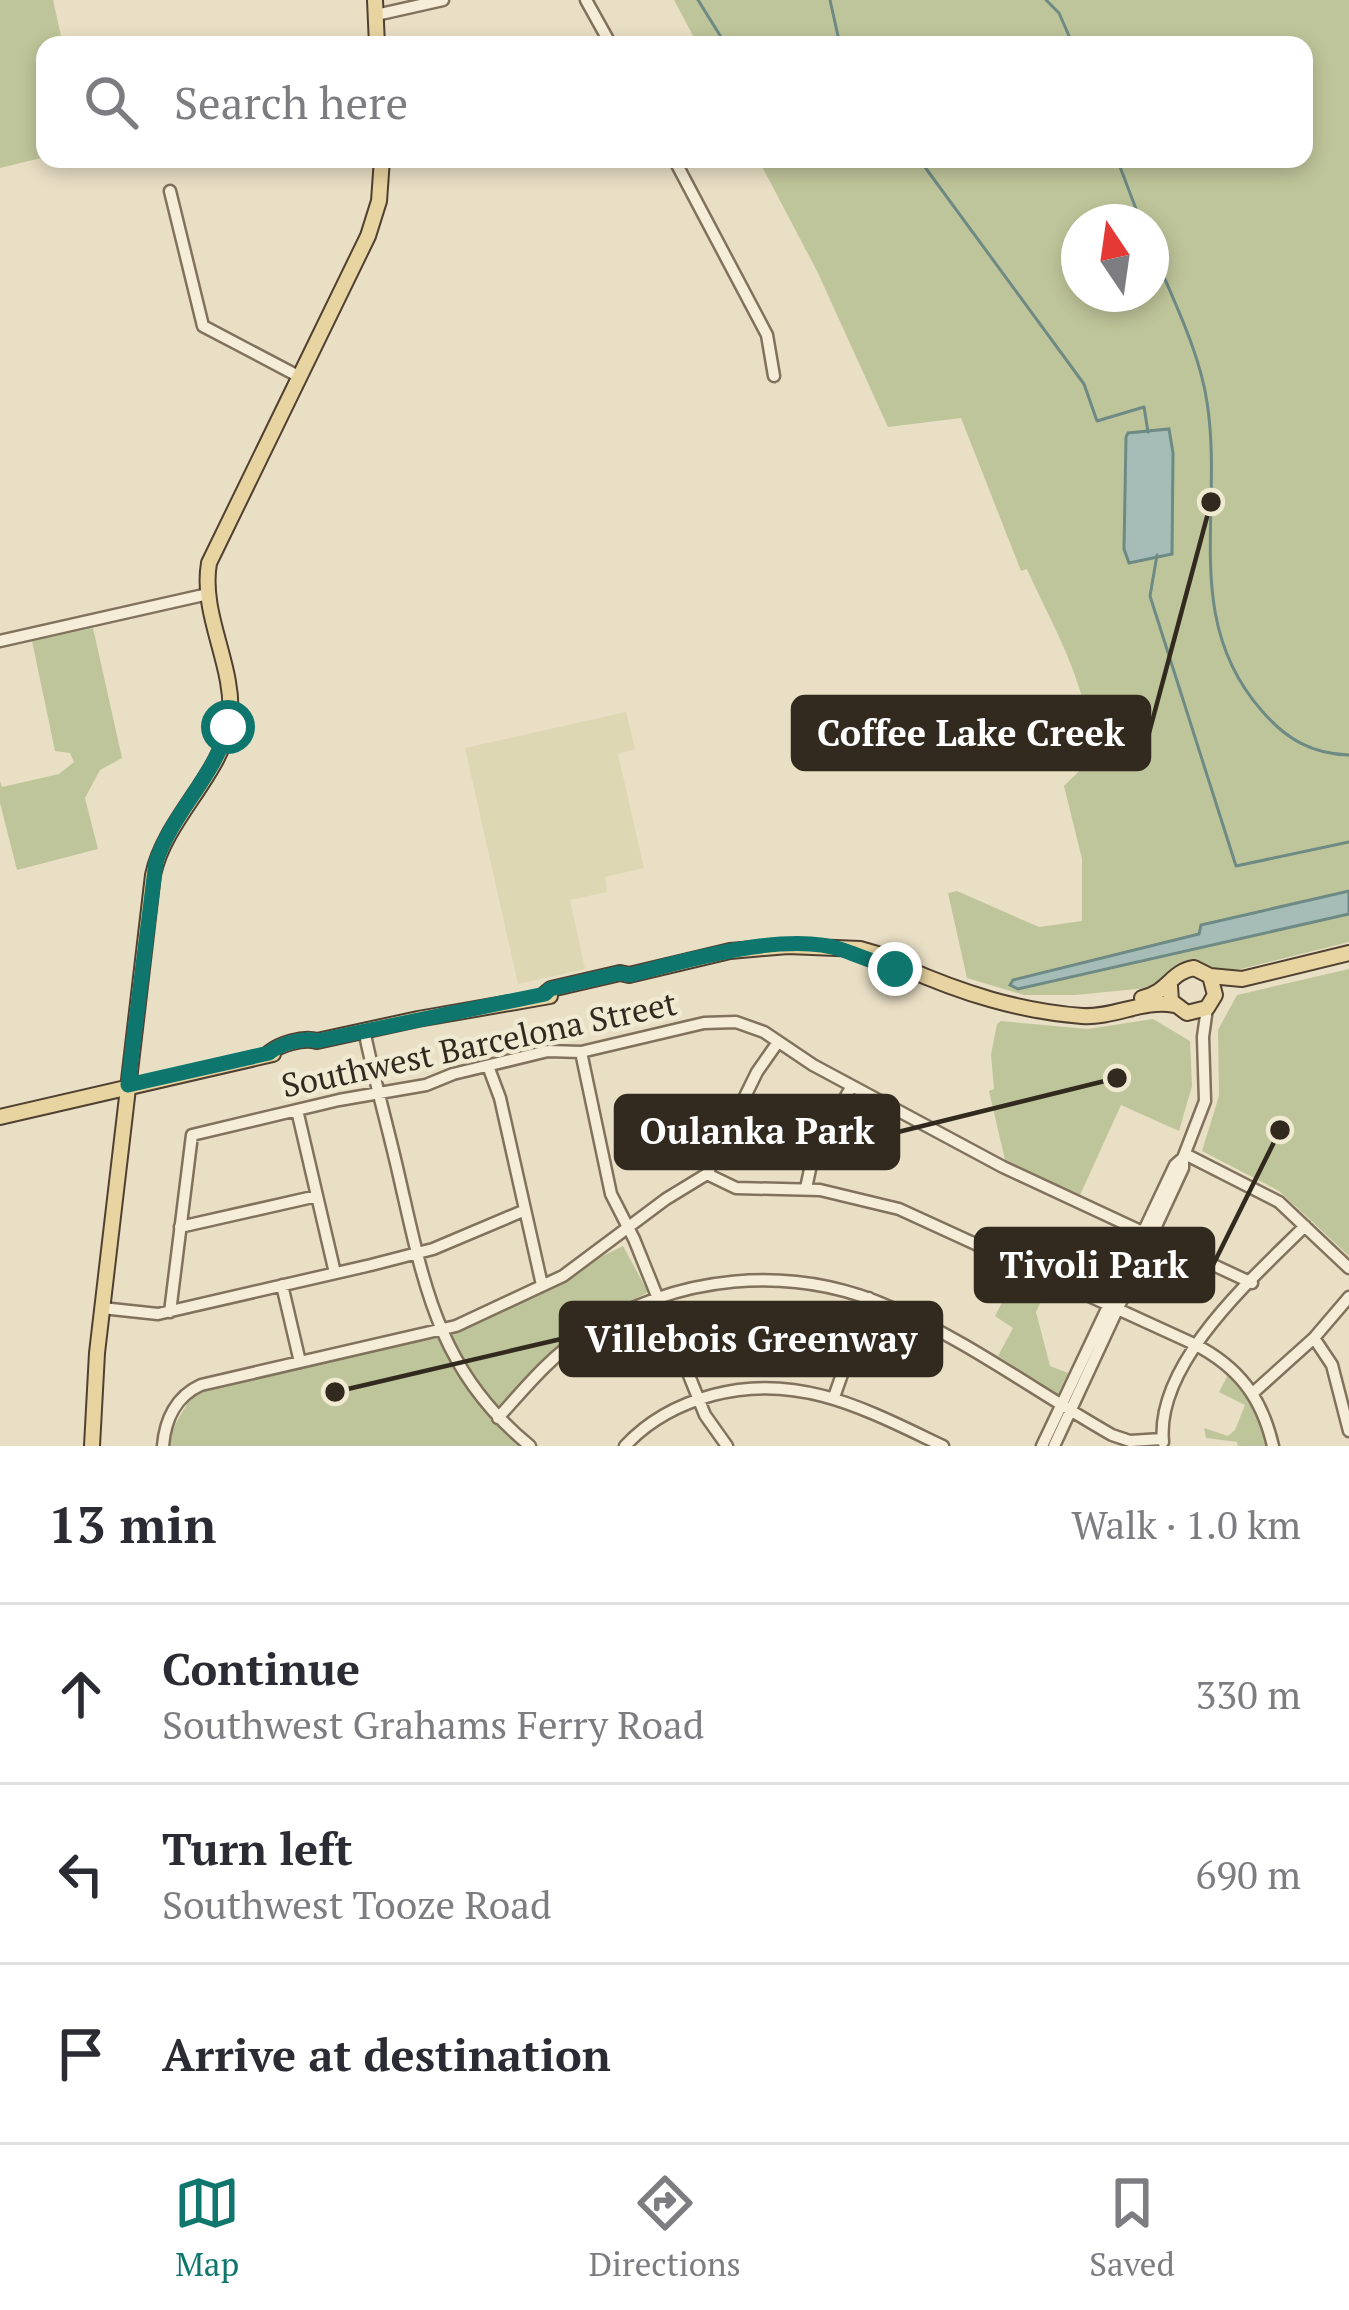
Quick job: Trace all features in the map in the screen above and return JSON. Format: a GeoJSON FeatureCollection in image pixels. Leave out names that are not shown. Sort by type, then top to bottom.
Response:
{"type":"FeatureCollection","features":[{"type":"Feature","properties":{"kind":"main road"},"geometry":{"type":"LineString","coordinates":[[92,1446],[102,1308],[156,862],[169,830],[219,750],[229,722],[229,693],[207,572],[216,542],[372,226],[381,168]]}},
{"type":"Feature","properties":{"kind":"main road"},"geometry":{"type":"LineString","coordinates":[[0,1117],[310,1039],[752,948],[853,948],[898,960],[903,967],[990,1002],[1079,1016],[1157,1003],[1181,1009],[1211,1002],[1242,979]]}},
{"type":"Feature","properties":{"kind":"main road"},"geometry":{"type":"LineString","coordinates":[[1072,1013],[1079,1007],[1156,995],[1189,968],[1242,979],[1349,953]]}},
{"type":"Feature","properties":{"kind":"main road"},"geometry":{"type":"LineString","coordinates":[[1210,976],[1211,1002]]}},
{"type":"Feature","properties":{"kind":"main road"},"geometry":{"type":"LineString","coordinates":[[1169,986],[1181,1009]]}},
{"type":"Feature","properties":{"kind":"street"},"geometry":{"type":"LineString","coordinates":[[376,8],[442,0]]}},
{"type":"Feature","properties":{"kind":"street"},"geometry":{"type":"LineString","coordinates":[[586,0],[606,36]]}},
{"type":"Feature","properties":{"kind":"street"},"geometry":{"type":"LineString","coordinates":[[679,168],[767,335],[774,376]]}},
{"type":"Feature","properties":{"kind":"street"},"geometry":{"type":"LineString","coordinates":[[170,191],[203,326],[298,376]]}},
{"type":"Feature","properties":{"kind":"street"},"geometry":{"type":"LineString","coordinates":[[0,641],[208,594]]}},
{"type":"Feature","properties":{"kind":"street"},"geometry":{"type":"LineString","coordinates":[[1054,1446],[1148,1234],[1184,1168],[1204,1101],[1203,1037],[1211,1002]]}},
{"type":"Feature","properties":{"kind":"street"},"geometry":{"type":"LineString","coordinates":[[1181,1009],[1203,1037]]}},
{"type":"Feature","properties":{"kind":"street","name":"Southwest Barcelona Street"},"geometry":{"type":"LineString","coordinates":[[180,1227],[190,1137],[201,1131],[379,1096],[548,1052],[581,1052],[717,1022],[753,1026],[852,1086],[1003,1167],[1252,1283]]}},
{"type":"Feature","properties":{"kind":"street"},"geometry":{"type":"LineString","coordinates":[[364,1030],[417,1254],[440,1330],[470,1385],[530,1446]]}},
{"type":"Feature","properties":{"kind":"street"},"geometry":{"type":"LineString","coordinates":[[163,1446],[170,1415],[190,1390],[465,1322],[583,1264],[707,1174],[757,1072],[778,1042]]}},
{"type":"Feature","properties":{"kind":"street"},"geometry":{"type":"LineString","coordinates":[[581,1052],[608,1185],[711,1425],[727,1446]]}},
{"type":"Feature","properties":{"kind":"street"},"geometry":{"type":"LineString","coordinates":[[488,1066],[500,1098],[542,1285]]}},
{"type":"Feature","properties":{"kind":"street"},"geometry":{"type":"LineString","coordinates":[[806,1188],[814,1151],[852,1086]]}},
{"type":"Feature","properties":{"kind":"street"},"geometry":{"type":"LineString","coordinates":[[297,1110],[335,1274]]}},
{"type":"Feature","properties":{"kind":"street"},"geometry":{"type":"LineString","coordinates":[[1184,1156],[1265,1193],[1349,1268]]}},
{"type":"Feature","properties":{"kind":"street"},"geometry":{"type":"LineString","coordinates":[[707,1174],[736,1189],[806,1188],[899,1209],[1194,1345],[1221,1361],[1254,1392],[1273,1446]]}},
{"type":"Feature","properties":{"kind":"street"},"geometry":{"type":"LineString","coordinates":[[170,1312],[180,1227],[317,1196]]}},
{"type":"Feature","properties":{"kind":"street"},"geometry":{"type":"LineString","coordinates":[[102,1308],[170,1312],[335,1274],[417,1254],[523,1211]]}},
{"type":"Feature","properties":{"kind":"street"},"geometry":{"type":"LineString","coordinates":[[499,1418],[544,1367],[584,1335],[658,1298],[727,1282],[779,1279],[813,1282],[869,1298],[953,1340],[1124,1439],[1163,1443],[1166,1407],[1194,1345],[1305,1226]]}},
{"type":"Feature","properties":{"kind":"street"},"geometry":{"type":"LineString","coordinates":[[282,1285],[300,1362]]}},
{"type":"Feature","properties":{"kind":"street"},"geometry":{"type":"LineString","coordinates":[[1254,1392],[1314,1338],[1349,1297]]}},
{"type":"Feature","properties":{"kind":"street"},"geometry":{"type":"LineString","coordinates":[[835,1397],[869,1298]]}},
{"type":"Feature","properties":{"kind":"street"},"geometry":{"type":"LineString","coordinates":[[1314,1338],[1332,1365],[1349,1431]]}},
{"type":"Feature","properties":{"kind":"street"},"geometry":{"type":"LineString","coordinates":[[625,1446],[659,1418],[700,1399],[770,1387],[835,1397],[943,1446]]}},
{"type":"Feature","properties":{"kind":"street"},"geometry":{"type":"LineString","coordinates":[[1042,1446],[1068,1410]]}},
{"type":"Feature","properties":{"kind":"shaded area"},"geometry":{"type":"Polygon","coordinates":[[[626,712],[635,749],[618,754],[644,868],[605,877],[607,892],[570,900],[585,969],[518,984],[465,748],[626,712]]]}},
{"type":"Feature","properties":{"kind":"green space"},"geometry":{"type":"Polygon","coordinates":[[[0,0],[53,0],[61,36],[36,36],[36,159],[0,168],[0,0]]]}},
{"type":"Feature","properties":{"kind":"green space"},"geometry":{"type":"Polygon","coordinates":[[[674,0],[1349,0],[1349,942],[1229,972],[1194,962],[1182,964],[1147,988],[1075,995],[1024,995],[967,978],[948,893],[957,891],[1039,927],[1082,921],[1082,859],[1064,786],[1082,768],[1087,719],[1072,666],[1027,569],[1021,571],[961,418],[888,427],[817,271],[763,168],[1313,168],[1313,36],[693,36],[674,0]]]}},
{"type":"Feature","properties":{"kind":"green space"},"geometry":{"type":"Polygon","coordinates":[[[93,628],[122,758],[100,770],[85,798],[98,849],[17,870],[0,803],[0,781],[2,787],[59,774],[74,762],[70,753],[55,751],[32,641],[93,628]]]}},
{"type":"Feature","properties":{"kind":"green space"},"geometry":{"type":"Polygon","coordinates":[[[1349,969],[1349,1256],[1279,1191],[1202,1151],[1219,1096],[1218,1030],[1237,995],[1349,969]]]}},
{"type":"Feature","properties":{"kind":"green space"},"geometry":{"type":"Polygon","coordinates":[[[1153,1019],[1190,1041],[1192,1086],[1179,1131],[1121,1105],[1080,1195],[1005,1160],[989,1091],[994,1089],[991,1055],[997,1024],[1088,1029],[1153,1019]]]}},
{"type":"Feature","properties":{"kind":"green space"},"geometry":{"type":"Polygon","coordinates":[[[623,1246],[648,1292],[571,1333],[497,1411],[471,1378],[446,1333],[623,1246]]]}},
{"type":"Feature","properties":{"kind":"green space"},"geometry":{"type":"Polygon","coordinates":[[[1011,1274],[1046,1291],[1036,1312],[1050,1366],[1068,1373],[1058,1394],[998,1356],[1013,1328],[995,1316],[1011,1274]]]}},
{"type":"Feature","properties":{"kind":"green space"},"geometry":{"type":"Polygon","coordinates":[[[436,1335],[489,1414],[523,1446],[170,1446],[173,1428],[193,1394],[436,1335]]]}},
{"type":"Feature","properties":{"kind":"green space"},"geometry":{"type":"Polygon","coordinates":[[[1229,1373],[1254,1398],[1269,1446],[1238,1446],[1237,1442],[1206,1438],[1204,1428],[1228,1436],[1245,1405],[1219,1392],[1229,1373]]]}},
{"type":"Feature","properties":{"kind":"water"},"geometry":{"type":"Polygon","coordinates":[[[1169,429],[1172,554],[1129,563],[1124,549],[1126,437],[1169,429]]]}},
{"type":"Feature","properties":{"kind":"water"},"geometry":{"type":"Polygon","coordinates":[[[1349,891],[1349,914],[1018,989],[1010,985],[1013,980],[1199,934],[1201,925],[1349,891]]]}},
{"type":"Feature","properties":{"kind":"waterway"},"geometry":{"type":"LineString","coordinates":[[698,0],[720,36]]}},
{"type":"Feature","properties":{"kind":"waterway"},"geometry":{"type":"LineString","coordinates":[[830,0],[838,36]]}},
{"type":"Feature","properties":{"kind":"waterway"},"geometry":{"type":"LineString","coordinates":[[1046,0],[1059,13],[1069,36]]}},
{"type":"Feature","properties":{"kind":"waterway"},"geometry":{"type":"LineString","coordinates":[[926,168],[1084,384],[1097,421],[1144,407],[1148,432]]}},
{"type":"Feature","properties":{"kind":"waterway"},"geometry":{"type":"LineString","coordinates":[[1120,168],[1134,204]]}},
{"type":"Feature","properties":{"kind":"waterway"},"geometry":{"type":"LineString","coordinates":[[1169,290],[1191,343],[1207,402],[1210,563],[1222,639],[1237,676],[1281,730],[1312,748],[1349,755]]}},
{"type":"Feature","properties":{"kind":"waterway"},"geometry":{"type":"LineString","coordinates":[[1157,555],[1150,596],[1236,866],[1349,842]]}},
{"type":"Feature","properties":{"kind":"place","name":"Coffee Lake Creek"},"geometry":{"type":"Point","coordinates":[1211,502]}},
{"type":"Feature","properties":{"kind":"place","name":"Oulanka Park"},"geometry":{"type":"Point","coordinates":[1117,1078]}},
{"type":"Feature","properties":{"kind":"place","name":"Tivoli Park"},"geometry":{"type":"Point","coordinates":[1280,1130]}},
{"type":"Feature","properties":{"kind":"place","name":"Villebois Greenway"},"geometry":{"type":"Point","coordinates":[335,1392]}},
{"type":"Feature","properties":{"kind":"route"},"geometry":{"type":"LineString","coordinates":[[228,727],[156,862],[128,1085],[310,1039],[464,1012],[740,949],[812,946],[844,950],[852,957],[895,969]]}}]}
